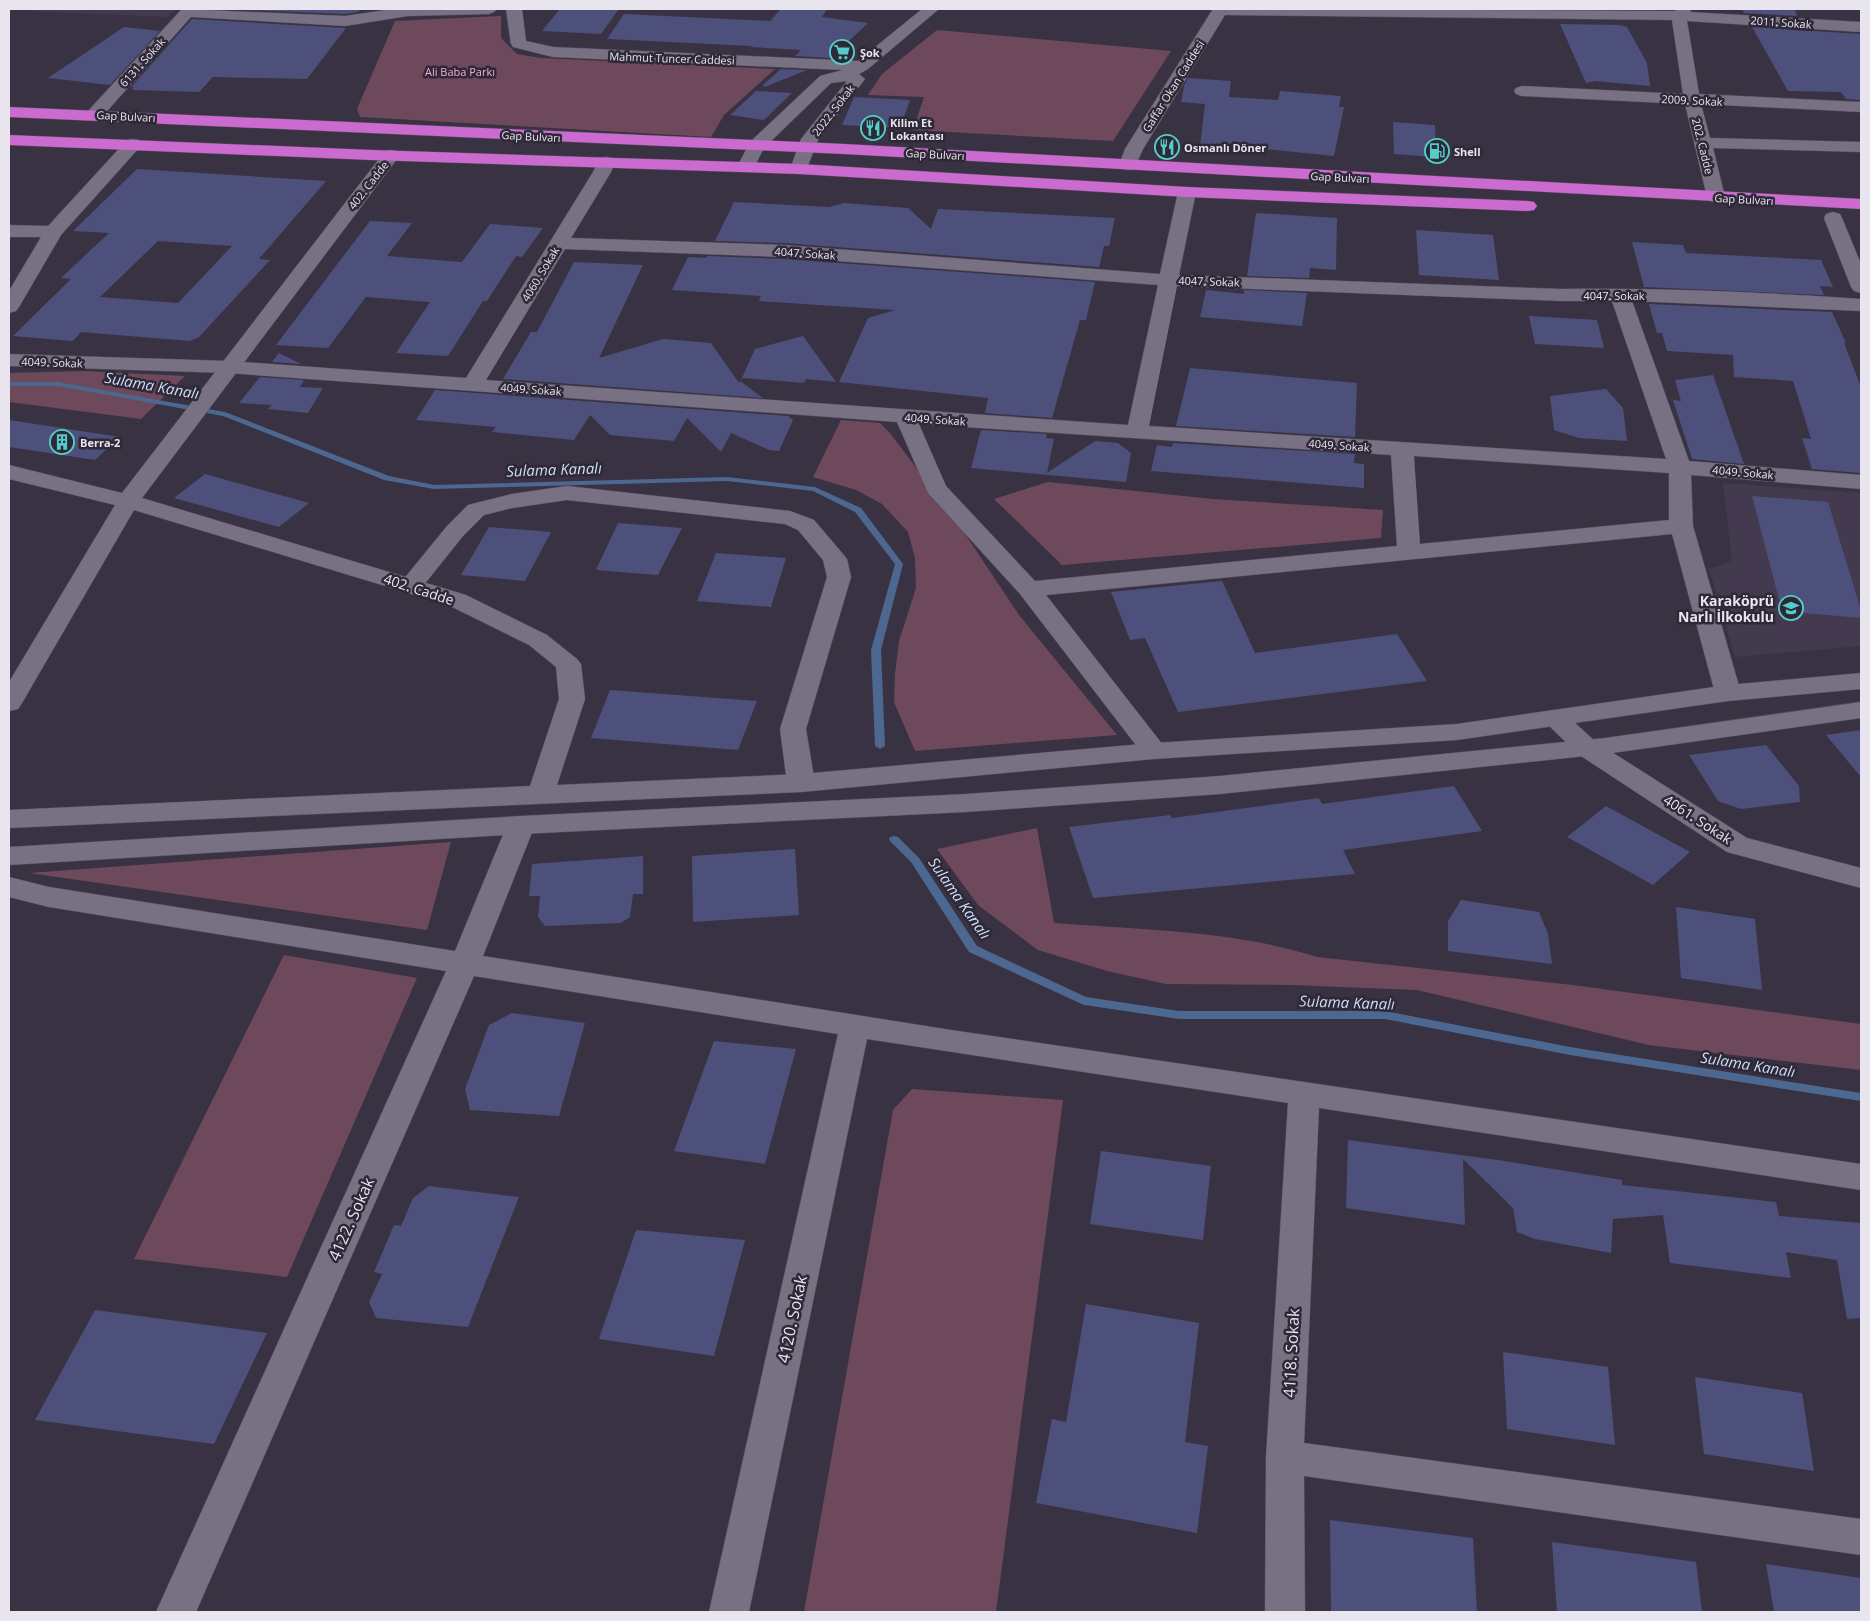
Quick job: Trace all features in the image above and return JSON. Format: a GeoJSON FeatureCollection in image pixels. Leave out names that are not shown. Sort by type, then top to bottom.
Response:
{"type":"FeatureCollection","features":[{"type":"Feature","properties":{"kind":"highway","name":"Gap Bulvarı"},"geometry":{"type":"LineString","coordinates":[[9,112],[806,148],[1128,165],[1715,205],[1861,220]]}},
{"type":"Feature","properties":{"kind":"highway","name":"Gap Bulvarı"},"geometry":{"type":"LineString","coordinates":[[9,140],[799,169],[1187,192],[1545,206]]}},
{"type":"Feature","properties":{"kind":"highway","name":"Gap Bulvarı"},"geometry":{"type":"LineString","coordinates":[[1715,205],[1861,204]]}},
{"type":"Feature","properties":{"kind":"street"},"geometry":{"type":"LineString","coordinates":[[189,10],[345,21],[408,11],[488,9]]}},
{"type":"Feature","properties":{"kind":"street","name":"Mahmut Tuncer Caddesi"},"geometry":{"type":"LineString","coordinates":[[514,9],[519,44],[554,52],[862,66]]}},
{"type":"Feature","properties":{"kind":"street","name":"2022. Sokak"},"geometry":{"type":"LineString","coordinates":[[846,75],[862,66],[931,9]]}},
{"type":"Feature","properties":{"kind":"street","name":"2011. Sokak"},"geometry":{"type":"LineString","coordinates":[[1221,9],[1682,12],[1861,27]]}},
{"type":"Feature","properties":{"kind":"street","name":"Gaffar Okan Caddesi"},"geometry":{"type":"LineString","coordinates":[[1128,165],[1134,149],[1221,9]]}},
{"type":"Feature","properties":{"kind":"street","name":"6131. Sokak"},"geometry":{"type":"LineString","coordinates":[[94,115],[189,10]]}},
{"type":"Feature","properties":{"kind":"street","name":"202. Cadde"},"geometry":{"type":"LineString","coordinates":[[1682,12],[1692,100],[1715,205]]}},
{"type":"Feature","properties":{"kind":"street"},"geometry":{"type":"LineString","coordinates":[[746,167],[756,146],[826,79],[846,75]]}},
{"type":"Feature","properties":{"kind":"street","name":"2022. Sokak"},"geometry":{"type":"LineString","coordinates":[[799,169],[810,139],[857,79],[846,75]]}},
{"type":"Feature","properties":{"kind":"street","name":"2009. Sokak"},"geometry":{"type":"LineString","coordinates":[[1522,91],[1861,107]]}},
{"type":"Feature","properties":{"kind":"street"},"geometry":{"type":"LineString","coordinates":[[1702,143],[1861,147]]}},
{"type":"Feature","properties":{"kind":"street"},"geometry":{"type":"LineString","coordinates":[[9,307],[53,232],[133,144]]}},
{"type":"Feature","properties":{"kind":"street","name":"402. Cadde"},"geometry":{"type":"LineString","coordinates":[[9,702],[128,501],[228,366],[391,155]]}},
{"type":"Feature","properties":{"kind":"street","name":"4060. Sokak"},"geometry":{"type":"LineString","coordinates":[[472,385],[602,172],[606,162]]}},
{"type":"Feature","properties":{"kind":"street"},"geometry":{"type":"LineString","coordinates":[[1137,432],[1187,192]]}},
{"type":"Feature","properties":{"kind":"street"},"geometry":{"type":"LineString","coordinates":[[1833,218],[1861,287]]}},
{"type":"Feature","properties":{"kind":"street"},"geometry":{"type":"LineString","coordinates":[[9,231],[53,232]]}},
{"type":"Feature","properties":{"kind":"street","name":"4047. Sokak"},"geometry":{"type":"LineString","coordinates":[[558,243],[784,251],[1168,280],[1561,296],[1620,294],[1711,297],[1861,305]]}},
{"type":"Feature","properties":{"kind":"street"},"geometry":{"type":"LineString","coordinates":[[1620,294],[1680,467],[1681,526],[1728,693]]}},
{"type":"Feature","properties":{"kind":"street","name":"4049. Sokak"},"geometry":{"type":"LineString","coordinates":[[9,360],[228,366],[905,416],[1680,467],[1861,482]]}},
{"type":"Feature","properties":{"kind":"street"},"geometry":{"type":"LineString","coordinates":[[905,416],[936,488],[1029,589],[1154,751]]}},
{"type":"Feature","properties":{"kind":"street"},"geometry":{"type":"LineString","coordinates":[[1402,449],[1409,552]]}},
{"type":"Feature","properties":{"kind":"street","name":"402. Cadde"},"geometry":{"type":"LineString","coordinates":[[9,472],[128,501],[457,600],[538,640],[568,664],[572,699],[541,794]]}},
{"type":"Feature","properties":{"kind":"street"},"geometry":{"type":"LineString","coordinates":[[410,586],[454,531],[476,510],[512,501],[567,493],[790,518],[806,525],[835,559],[839,577],[793,729],[801,783]]}},
{"type":"Feature","properties":{"kind":"street"},"geometry":{"type":"LineString","coordinates":[[1029,589],[1681,526]]}},
{"type":"Feature","properties":{"kind":"street"},"geometry":{"type":"LineString","coordinates":[[9,819],[801,783],[1154,751],[1457,732],[1728,693],[1861,681]]}},
{"type":"Feature","properties":{"kind":"street"},"geometry":{"type":"LineString","coordinates":[[9,856],[521,825],[947,804],[1210,786],[1587,748],[1861,710]]}},
{"type":"Feature","properties":{"kind":"street","name":"4061. Sokak"},"geometry":{"type":"LineString","coordinates":[[1554,718],[1587,748],[1737,845],[1861,878]]}},
{"type":"Feature","properties":{"kind":"street","name":"4122. Sokak"},"geometry":{"type":"LineString","coordinates":[[176,1612],[465,963],[521,825]]}},
{"type":"Feature","properties":{"kind":"street"},"geometry":{"type":"LineString","coordinates":[[9,887],[49,897],[855,1025],[1861,1177]]}},
{"type":"Feature","properties":{"kind":"street","name":"4120. Sokak"},"geometry":{"type":"LineString","coordinates":[[729,1612],[855,1025]]}},
{"type":"Feature","properties":{"kind":"street","name":"4118. Sokak"},"geometry":{"type":"LineString","coordinates":[[1285,1612],[1285,1457],[1304,1094]]}},
{"type":"Feature","properties":{"kind":"street"},"geometry":{"type":"LineString","coordinates":[[1285,1457],[1861,1537]]}},
{"type":"Feature","properties":{"kind":"shaded area"},"geometry":{"type":"Polygon","coordinates":[[[30,9],[176,9],[168,17],[28,11],[30,9]]]}},
{"type":"Feature","properties":{"kind":"shaded area","name":"Karaköprü Narlı İlkokulu"},"geometry":{"type":"Polygon","coordinates":[[[1723,483],[1861,493],[1861,646],[1735,657],[1709,569],[1732,562],[1723,483]]]}},
{"type":"Feature","properties":{"kind":"green space","name":"Ali Baba Parkı"},"geometry":{"type":"Polygon","coordinates":[[[501,16],[501,38],[517,54],[541,58],[775,69],[724,115],[711,137],[360,117],[357,109],[395,21],[501,16]]]}},
{"type":"Feature","properties":{"kind":"green space"},"geometry":{"type":"Polygon","coordinates":[[[937,30],[1171,51],[1113,141],[913,130],[924,97],[868,95],[882,74],[937,30]]]}},
{"type":"Feature","properties":{"kind":"green space"},"geometry":{"type":"Polygon","coordinates":[[[83,371],[185,376],[141,419],[9,402],[9,373],[83,371]]]}},
{"type":"Feature","properties":{"kind":"green space"},"geometry":{"type":"Polygon","coordinates":[[[841,420],[880,423],[890,433],[955,519],[1019,615],[1117,735],[915,751],[894,702],[899,641],[916,588],[915,558],[908,532],[882,504],[856,490],[813,477],[841,420]]]}},
{"type":"Feature","properties":{"kind":"green space"},"geometry":{"type":"Polygon","coordinates":[[[1048,482],[1213,499],[1383,510],[1381,538],[1062,565],[994,499],[1048,482]]]}},
{"type":"Feature","properties":{"kind":"green space"},"geometry":{"type":"Polygon","coordinates":[[[1037,828],[1054,923],[1220,936],[1253,941],[1317,957],[1573,985],[1861,1024],[1861,1070],[1649,1045],[1417,990],[1292,985],[1166,984],[1107,971],[1038,950],[978,905],[937,849],[1037,828]]]}},
{"type":"Feature","properties":{"kind":"green space"},"geometry":{"type":"Polygon","coordinates":[[[451,842],[427,930],[29,873],[451,842]]]}},
{"type":"Feature","properties":{"kind":"green space"},"geometry":{"type":"Polygon","coordinates":[[[284,955],[417,978],[287,1277],[134,1259],[284,955]]]}},
{"type":"Feature","properties":{"kind":"green space"},"geometry":{"type":"Polygon","coordinates":[[[912,1089],[1063,1100],[996,1612],[804,1612],[893,1110],[912,1089]]]}},
{"type":"Feature","properties":{"kind":"building"},"geometry":{"type":"Polygon","coordinates":[[[220,9],[360,9],[358,12],[345,14],[220,9]]]}},
{"type":"Feature","properties":{"kind":"building"},"geometry":{"type":"Polygon","coordinates":[[[560,9],[619,9],[601,34],[542,31],[560,9]]]}},
{"type":"Feature","properties":{"kind":"building"},"geometry":{"type":"Polygon","coordinates":[[[781,9],[827,9],[822,17],[868,23],[831,58],[795,56],[801,50],[607,39],[624,14],[770,21],[781,9]]]}},
{"type":"Feature","properties":{"kind":"building"},"geometry":{"type":"Polygon","coordinates":[[[1742,9],[1795,9],[1797,16],[1744,13],[1742,9]]]}},
{"type":"Feature","properties":{"kind":"building"},"geometry":{"type":"Polygon","coordinates":[[[192,19],[346,28],[307,79],[213,77],[199,92],[132,90],[134,87],[131,87],[192,19]]]}},
{"type":"Feature","properties":{"kind":"building"},"geometry":{"type":"Polygon","coordinates":[[[1560,24],[1619,25],[1627,27],[1647,63],[1650,86],[1595,81],[1586,83],[1560,24]]]}},
{"type":"Feature","properties":{"kind":"building"},"geometry":{"type":"Polygon","coordinates":[[[124,27],[160,31],[110,85],[48,78],[124,27]]]}},
{"type":"Feature","properties":{"kind":"building"},"geometry":{"type":"Polygon","coordinates":[[[1752,27],[1861,34],[1861,100],[1846,99],[1841,92],[1788,91],[1752,27]]]}},
{"type":"Feature","properties":{"kind":"building"},"geometry":{"type":"Polygon","coordinates":[[[781,69],[807,70],[765,87],[763,85],[781,69]]]}},
{"type":"Feature","properties":{"kind":"building"},"geometry":{"type":"Polygon","coordinates":[[[1188,78],[1231,81],[1229,97],[1278,100],[1280,91],[1341,96],[1339,107],[1344,107],[1334,156],[1264,149],[1200,146],[1205,104],[1181,102],[1184,86],[1188,78]]]}},
{"type":"Feature","properties":{"kind":"building"},"geometry":{"type":"Polygon","coordinates":[[[756,91],[792,93],[764,120],[730,115],[756,91]]]}},
{"type":"Feature","properties":{"kind":"building"},"geometry":{"type":"Polygon","coordinates":[[[854,97],[910,100],[900,128],[842,125],[854,97]]]}},
{"type":"Feature","properties":{"kind":"building"},"geometry":{"type":"Polygon","coordinates":[[[1393,122],[1435,125],[1436,157],[1394,154],[1393,122]]]}},
{"type":"Feature","properties":{"kind":"building"},"geometry":{"type":"Polygon","coordinates":[[[137,169],[326,181],[259,259],[270,260],[199,337],[190,341],[81,332],[73,341],[13,336],[71,279],[61,278],[109,233],[73,231],[137,169]],[[158,241],[100,297],[178,303],[232,246],[158,241]]]}},
{"type":"Feature","properties":{"kind":"building"},"geometry":{"type":"Polygon","coordinates":[[[734,202],[829,207],[844,203],[908,208],[931,229],[938,209],[1115,218],[1109,246],[1104,246],[1099,267],[784,243],[715,241],[734,202]]]}},
{"type":"Feature","properties":{"kind":"building"},"geometry":{"type":"Polygon","coordinates":[[[1256,213],[1337,218],[1336,270],[1310,268],[1309,278],[1247,276],[1256,213]]]}},
{"type":"Feature","properties":{"kind":"building"},"geometry":{"type":"Polygon","coordinates":[[[370,221],[412,223],[387,256],[462,262],[490,224],[543,228],[522,257],[516,256],[487,301],[483,301],[448,356],[396,353],[430,302],[366,297],[328,348],[276,345],[370,221]]]}},
{"type":"Feature","properties":{"kind":"building"},"geometry":{"type":"Polygon","coordinates":[[[1416,230],[1493,235],[1499,280],[1419,275],[1416,230]]]}},
{"type":"Feature","properties":{"kind":"building"},"geometry":{"type":"Polygon","coordinates":[[[1632,242],[1683,245],[1686,253],[1821,260],[1833,287],[1820,286],[1824,295],[1644,287],[1632,242]]]}},
{"type":"Feature","properties":{"kind":"building"},"geometry":{"type":"Polygon","coordinates":[[[707,256],[784,259],[1095,282],[1086,320],[1080,320],[1052,418],[985,413],[988,398],[839,382],[868,318],[895,310],[759,301],[761,296],[672,290],[688,257],[706,258],[707,256]]]}},
{"type":"Feature","properties":{"kind":"building"},"geometry":{"type":"Polygon","coordinates":[[[574,262],[643,265],[599,358],[663,339],[711,343],[739,383],[740,381],[763,398],[503,379],[531,332],[537,332],[574,262]]]}},
{"type":"Feature","properties":{"kind":"building"},"geometry":{"type":"Polygon","coordinates":[[[1206,290],[1244,294],[1244,290],[1307,293],[1302,326],[1200,317],[1206,290]]]}},
{"type":"Feature","properties":{"kind":"building"},"geometry":{"type":"Polygon","coordinates":[[[1649,304],[1832,312],[1846,343],[1844,343],[1861,387],[1861,473],[1812,469],[1802,438],[1811,439],[1793,381],[1734,377],[1733,355],[1667,351],[1662,333],[1657,333],[1649,304]]]}},
{"type":"Feature","properties":{"kind":"building"},"geometry":{"type":"Polygon","coordinates":[[[1529,316],[1597,320],[1604,348],[1535,344],[1529,316]]]}},
{"type":"Feature","properties":{"kind":"building"},"geometry":{"type":"Polygon","coordinates":[[[803,336],[836,382],[806,379],[804,383],[742,378],[755,349],[803,336]]]}},
{"type":"Feature","properties":{"kind":"building"},"geometry":{"type":"Polygon","coordinates":[[[279,353],[301,364],[272,362],[279,353]]]}},
{"type":"Feature","properties":{"kind":"building"},"geometry":{"type":"Polygon","coordinates":[[[1190,368],[1357,383],[1355,437],[1176,426],[1190,368]]]}},
{"type":"Feature","properties":{"kind":"building"},"geometry":{"type":"Polygon","coordinates":[[[1713,375],[1744,464],[1692,459],[1673,400],[1681,401],[1675,380],[1713,375]]]}},
{"type":"Feature","properties":{"kind":"building"},"geometry":{"type":"Polygon","coordinates":[[[260,377],[304,380],[300,387],[323,388],[308,413],[268,409],[272,405],[239,403],[260,377]]]}},
{"type":"Feature","properties":{"kind":"building"},"geometry":{"type":"Polygon","coordinates":[[[1606,389],[1623,408],[1627,441],[1579,438],[1554,430],[1550,396],[1606,389]]]}},
{"type":"Feature","properties":{"kind":"building"},"geometry":{"type":"Polygon","coordinates":[[[435,390],[788,416],[793,420],[779,451],[769,450],[731,433],[721,452],[687,418],[674,441],[610,435],[590,415],[574,440],[492,432],[496,427],[416,420],[435,390]]]}},
{"type":"Feature","properties":{"kind":"building","name":"Berra-2"},"geometry":{"type":"Polygon","coordinates":[[[9,420],[120,437],[95,460],[9,447],[9,420]]]}},
{"type":"Feature","properties":{"kind":"building"},"geometry":{"type":"Polygon","coordinates":[[[981,430],[1047,434],[1046,438],[1054,439],[1047,473],[1095,441],[1118,443],[1131,453],[1126,482],[971,468],[981,430]]]}},
{"type":"Feature","properties":{"kind":"building"},"geometry":{"type":"Polygon","coordinates":[[[1173,443],[1355,454],[1354,463],[1364,464],[1364,488],[1151,471],[1157,445],[1172,447],[1173,443]]]}},
{"type":"Feature","properties":{"kind":"building"},"geometry":{"type":"Polygon","coordinates":[[[205,474],[309,503],[279,527],[174,498],[205,474]]]}},
{"type":"Feature","properties":{"kind":"building"},"geometry":{"type":"Polygon","coordinates":[[[1752,496],[1828,502],[1861,610],[1861,618],[1782,611],[1752,496]]]}},
{"type":"Feature","properties":{"kind":"building"},"geometry":{"type":"Polygon","coordinates":[[[618,523],[682,528],[658,575],[596,570],[618,523]]]}},
{"type":"Feature","properties":{"kind":"building"},"geometry":{"type":"Polygon","coordinates":[[[489,527],[551,532],[525,581],[461,575],[489,527]]]}},
{"type":"Feature","properties":{"kind":"building"},"geometry":{"type":"Polygon","coordinates":[[[716,553],[786,558],[771,607],[697,601],[716,553]]]}},
{"type":"Feature","properties":{"kind":"building"},"geometry":{"type":"Polygon","coordinates":[[[1222,581],[1255,653],[1397,634],[1427,681],[1178,712],[1145,638],[1130,640],[1111,592],[1222,581]]]}},
{"type":"Feature","properties":{"kind":"building"},"geometry":{"type":"Polygon","coordinates":[[[610,690],[757,701],[738,750],[591,738],[610,690]]]}},
{"type":"Feature","properties":{"kind":"building"},"geometry":{"type":"Polygon","coordinates":[[[1861,730],[1861,777],[1826,735],[1861,730]]]}},
{"type":"Feature","properties":{"kind":"building"},"geometry":{"type":"Polygon","coordinates":[[[1766,745],[1799,786],[1800,802],[1741,809],[1718,801],[1689,755],[1766,745]]]}},
{"type":"Feature","properties":{"kind":"building"},"geometry":{"type":"Polygon","coordinates":[[[1454,786],[1482,831],[1343,850],[1355,874],[1093,898],[1069,827],[1170,815],[1172,818],[1319,798],[1322,804],[1454,786]]]}},
{"type":"Feature","properties":{"kind":"building"},"geometry":{"type":"Polygon","coordinates":[[[1606,806],[1690,852],[1653,885],[1567,837],[1606,806]]]}},
{"type":"Feature","properties":{"kind":"building"},"geometry":{"type":"Polygon","coordinates":[[[795,849],[799,915],[693,922],[692,856],[795,849]]]}},
{"type":"Feature","properties":{"kind":"building"},"geometry":{"type":"Polygon","coordinates":[[[643,856],[643,894],[633,894],[630,917],[621,923],[545,926],[538,917],[540,896],[529,896],[532,864],[643,856]]]}},
{"type":"Feature","properties":{"kind":"building"},"geometry":{"type":"Polygon","coordinates":[[[1461,900],[1539,912],[1548,934],[1552,964],[1448,951],[1448,921],[1461,900]]]}},
{"type":"Feature","properties":{"kind":"building"},"geometry":{"type":"Polygon","coordinates":[[[1676,907],[1755,919],[1762,990],[1681,978],[1676,907]]]}},
{"type":"Feature","properties":{"kind":"building"},"geometry":{"type":"Polygon","coordinates":[[[512,1013],[585,1023],[559,1116],[470,1110],[465,1089],[489,1025],[512,1013]]]}},
{"type":"Feature","properties":{"kind":"building"},"geometry":{"type":"Polygon","coordinates":[[[714,1041],[796,1049],[765,1164],[674,1151],[714,1041]]]}},
{"type":"Feature","properties":{"kind":"building"},"geometry":{"type":"Polygon","coordinates":[[[1348,1140],[1498,1160],[1622,1180],[1622,1185],[1776,1202],[1779,1216],[1861,1223],[1861,1318],[1847,1319],[1837,1260],[1786,1252],[1791,1278],[1670,1263],[1663,1215],[1613,1219],[1611,1253],[1535,1239],[1517,1232],[1513,1208],[1463,1159],[1465,1225],[1346,1208],[1348,1140]]]}},
{"type":"Feature","properties":{"kind":"building"},"geometry":{"type":"Polygon","coordinates":[[[1101,1151],[1211,1166],[1203,1240],[1090,1224],[1101,1151]]]}},
{"type":"Feature","properties":{"kind":"building"},"geometry":{"type":"Polygon","coordinates":[[[429,1186],[519,1197],[468,1327],[376,1318],[369,1302],[382,1274],[374,1272],[394,1225],[401,1226],[413,1198],[429,1186]]]}},
{"type":"Feature","properties":{"kind":"building"},"geometry":{"type":"Polygon","coordinates":[[[636,1230],[745,1240],[714,1356],[599,1339],[636,1230]]]}},
{"type":"Feature","properties":{"kind":"building"},"geometry":{"type":"Polygon","coordinates":[[[1086,1304],[1199,1323],[1185,1442],[1208,1446],[1197,1533],[1036,1503],[1052,1419],[1066,1422],[1086,1304]]]}},
{"type":"Feature","properties":{"kind":"building"},"geometry":{"type":"Polygon","coordinates":[[[95,1310],[267,1333],[214,1444],[35,1420],[95,1310]]]}},
{"type":"Feature","properties":{"kind":"building"},"geometry":{"type":"Polygon","coordinates":[[[1503,1352],[1608,1367],[1615,1445],[1507,1429],[1503,1352]]]}},
{"type":"Feature","properties":{"kind":"building"},"geometry":{"type":"Polygon","coordinates":[[[1695,1377],[1802,1393],[1814,1471],[1704,1454],[1695,1377]]]}},
{"type":"Feature","properties":{"kind":"building"},"geometry":{"type":"Polygon","coordinates":[[[1330,1520],[1473,1538],[1477,1612],[1331,1612],[1330,1520]]]}},
{"type":"Feature","properties":{"kind":"building"},"geometry":{"type":"Polygon","coordinates":[[[1552,1542],[1696,1562],[1702,1612],[1557,1612],[1552,1542]]]}},
{"type":"Feature","properties":{"kind":"building"},"geometry":{"type":"Polygon","coordinates":[[[1766,1564],[1861,1578],[1861,1612],[1774,1612],[1766,1564]]]}},
{"type":"Feature","properties":{"kind":"waterway","name":"Sulama Kanalı"},"geometry":{"type":"LineString","coordinates":[[9,384],[58,384],[225,414],[387,478],[434,487],[727,479],[815,489],[858,510],[899,564],[876,650],[880,746]]}},
{"type":"Feature","properties":{"kind":"waterway","name":"Sulama Kanalı"},"geometry":{"type":"LineString","coordinates":[[894,839],[915,860],[973,949],[1084,1001],[1179,1015],[1385,1015],[1570,1051],[1861,1097]]}},
{"type":"Feature","properties":{"kind":"place","name":"Şok"},"geometry":{"type":"Point","coordinates":[842,52]}},
{"type":"Feature","properties":{"kind":"place","name":"Kilim Et Lokantası"},"geometry":{"type":"Point","coordinates":[873,128]}},
{"type":"Feature","properties":{"kind":"place","name":"Osmanlı Döner"},"geometry":{"type":"Point","coordinates":[1167,147]}},
{"type":"Feature","properties":{"kind":"place","name":"Shell"},"geometry":{"type":"Point","coordinates":[1437,151]}},
{"type":"Feature","properties":{"kind":"place","name":"Berra-2"},"geometry":{"type":"Point","coordinates":[62,442]}},
{"type":"Feature","properties":{"kind":"place","name":"Karaköprü Narlı İlkokulu"},"geometry":{"type":"Point","coordinates":[1791,608]}}]}
